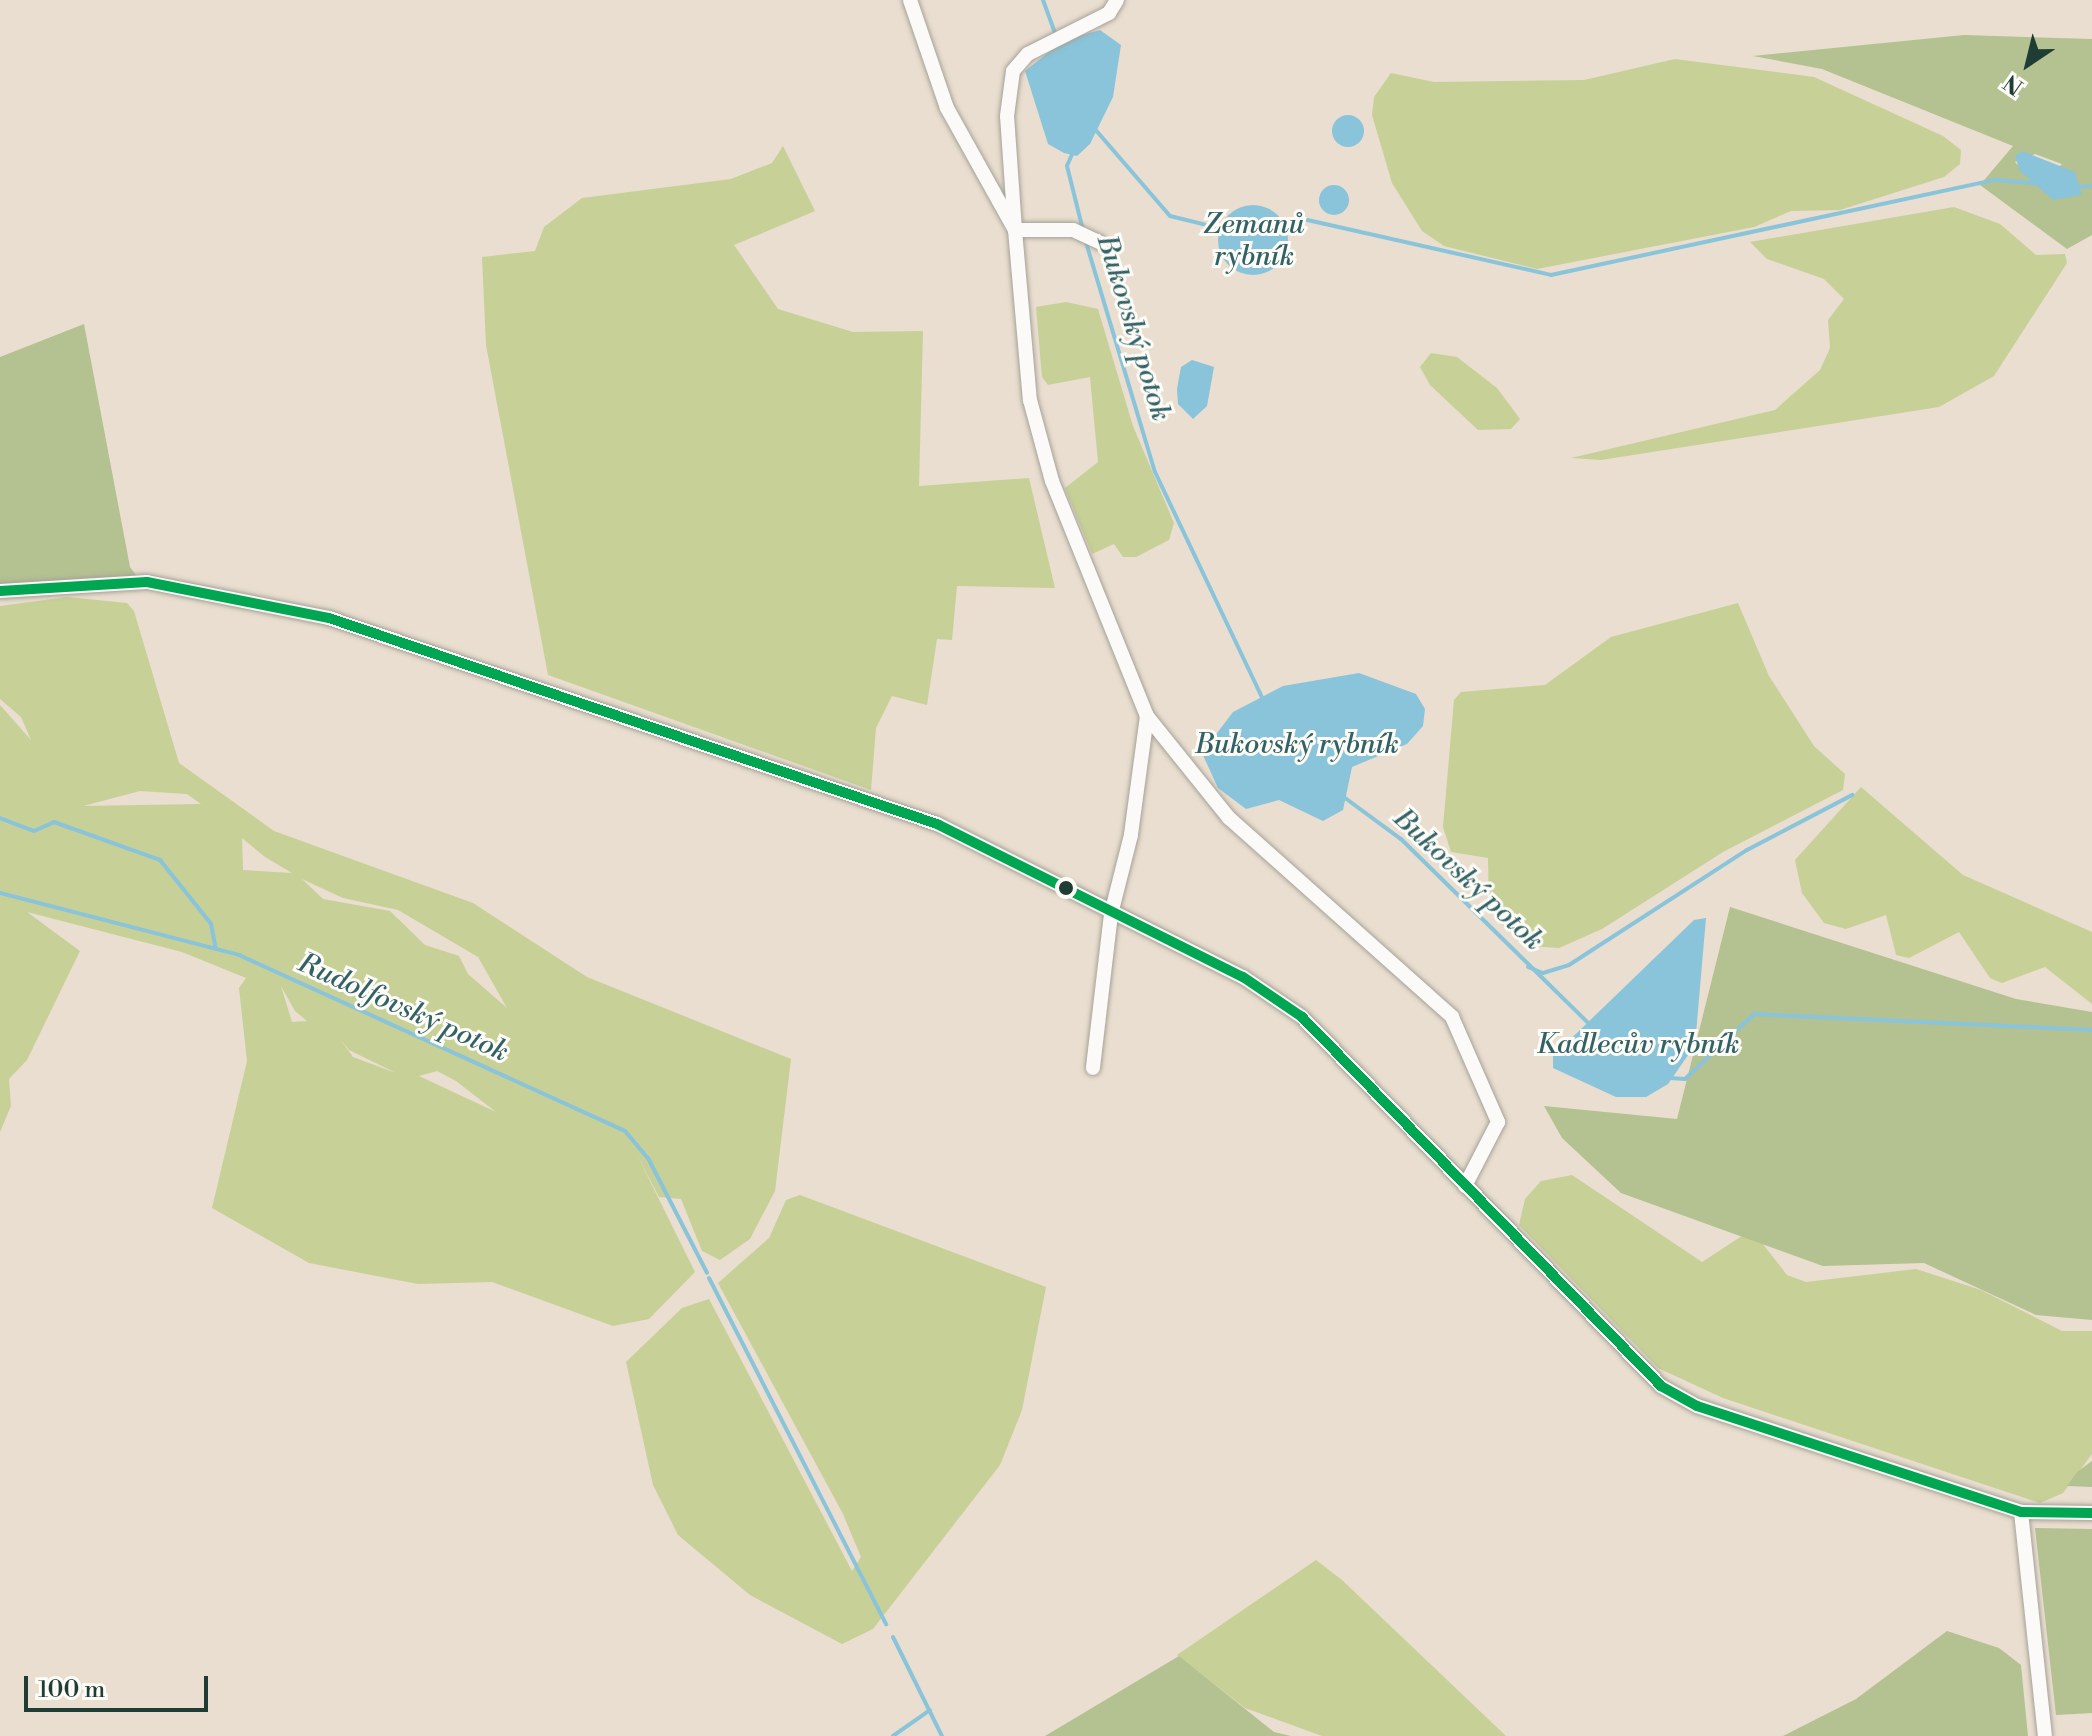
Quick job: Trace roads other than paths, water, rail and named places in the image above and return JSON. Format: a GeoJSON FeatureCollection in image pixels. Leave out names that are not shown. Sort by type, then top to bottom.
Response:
{"type":"FeatureCollection","features":[{"type":"Feature","properties":{"kind":"street"},"geometry":{"type":"LineString","coordinates":[[910,0],[947,108],[1015,230]]}},
{"type":"Feature","properties":{"kind":"street"},"geometry":{"type":"LineString","coordinates":[[1117,0],[1109,13],[1051,43],[1013,71],[1007,169],[1030,400],[1052,481],[1147,716],[1229,818],[1452,1017],[1498,1122],[1491,1147],[1465,1186]]}},
{"type":"Feature","properties":{"kind":"street"},"geometry":{"type":"LineString","coordinates":[[1015,230],[1075,231],[1096,241]]}},
{"type":"Feature","properties":{"kind":"street"},"geometry":{"type":"LineString","coordinates":[[0,591],[147,582],[329,618],[937,824],[1111,914],[1243,977],[1302,1017],[1661,1386],[1697,1406],[2021,1512],[2092,1513]]}},
{"type":"Feature","properties":{"kind":"street"},"geometry":{"type":"LineString","coordinates":[[1093,1068],[1111,914],[1131,835],[1147,716]]}},
{"type":"Feature","properties":{"kind":"street"},"geometry":{"type":"LineString","coordinates":[[2021,1512],[2045,1736]]}},
{"type":"Feature","properties":{"kind":"water"},"geometry":{"type":"Polygon","coordinates":[[[1100,30],[1121,45],[1113,97],[1090,144],[1077,156],[1064,153],[1048,144],[1025,71],[1064,40],[1100,30]]]}},
{"type":"Feature","properties":{"kind":"water"},"geometry":{"type":"Polygon","coordinates":[[[1348,115],[1359,120],[1364,131],[1359,142],[1348,147],[1337,142],[1332,131],[1337,120],[1348,115]]]}},
{"type":"Feature","properties":{"kind":"water"},"geometry":{"type":"Polygon","coordinates":[[[2022,151],[2075,172],[2082,195],[2053,200],[2020,171],[2015,156],[2022,151]]]}},
{"type":"Feature","properties":{"kind":"water"},"geometry":{"type":"Polygon","coordinates":[[[1334,185],[1345,189],[1349,200],[1345,211],[1334,215],[1323,211],[1319,200],[1323,189],[1334,185]]]}},
{"type":"Feature","properties":{"kind":"water","name":"Zemanů rybník"},"geometry":{"type":"Polygon","coordinates":[[[1246,205],[1260,205],[1282,220],[1288,240],[1286,253],[1278,265],[1260,275],[1246,275],[1224,260],[1218,247],[1218,233],[1233,211],[1246,205]]]}},
{"type":"Feature","properties":{"kind":"water"},"geometry":{"type":"Polygon","coordinates":[[[1192,360],[1214,367],[1207,406],[1193,419],[1178,404],[1177,389],[1181,367],[1192,360]]]}},
{"type":"Feature","properties":{"kind":"water","name":"Bukovský rybník"},"geometry":{"type":"Polygon","coordinates":[[[1359,673],[1416,694],[1425,709],[1423,726],[1407,744],[1352,767],[1343,810],[1323,821],[1279,800],[1246,809],[1218,788],[1202,753],[1233,712],[1283,686],[1359,673]]]}},
{"type":"Feature","properties":{"kind":"water","name":"Kadlecův rybník"},"geometry":{"type":"Polygon","coordinates":[[[1706,918],[1695,1045],[1668,1084],[1646,1097],[1616,1097],[1553,1068],[1553,1056],[1694,920],[1706,918]]]}},
{"type":"Feature","properties":{"kind":"waterway","name":"Bukovský potok"},"geometry":{"type":"LineString","coordinates":[[1043,0],[1056,35]]}},
{"type":"Feature","properties":{"kind":"waterway"},"geometry":{"type":"LineString","coordinates":[[1094,128],[1170,216],[1223,229]]}},
{"type":"Feature","properties":{"kind":"waterway","name":"Bukovský potok"},"geometry":{"type":"LineString","coordinates":[[1074,150],[1067,166],[1083,230]]}},
{"type":"Feature","properties":{"kind":"waterway"},"geometry":{"type":"LineString","coordinates":[[1281,227],[1303,219],[1551,275],[1996,180],[2042,184]]}},
{"type":"Feature","properties":{"kind":"waterway"},"geometry":{"type":"LineString","coordinates":[[2078,187],[2092,186]]}},
{"type":"Feature","properties":{"kind":"waterway","name":"Bukovský potok"},"geometry":{"type":"LineString","coordinates":[[1085,239],[1155,472],[1263,699]]}},
{"type":"Feature","properties":{"kind":"waterway","name":"Bukovský potok"},"geometry":{"type":"LineString","coordinates":[[1341,795],[1401,839],[1592,1027]]}},
{"type":"Feature","properties":{"kind":"waterway"},"geometry":{"type":"LineString","coordinates":[[1528,967],[1543,973],[1569,965],[1747,850],[1852,795]]}},
{"type":"Feature","properties":{"kind":"waterway"},"geometry":{"type":"LineString","coordinates":[[0,818],[34,831],[54,822],[160,860],[211,924],[216,949]]}},
{"type":"Feature","properties":{"kind":"waterway","name":"Rudolfovský potok"},"geometry":{"type":"LineString","coordinates":[[0,893],[239,955],[625,1131],[648,1158],[707,1273]]}},
{"type":"Feature","properties":{"kind":"waterway","name":"Bukovský potok"},"geometry":{"type":"LineString","coordinates":[[1670,1078],[1685,1079],[1754,1014],[2092,1030]]}},
{"type":"Feature","properties":{"kind":"waterway","name":"Rudolfovský potok"},"geometry":{"type":"LineString","coordinates":[[709,1278],[886,1624]]}},
{"type":"Feature","properties":{"kind":"waterway","name":"Rudolfovský potok"},"geometry":{"type":"LineString","coordinates":[[893,1637],[942,1736]]}},
{"type":"Feature","properties":{"kind":"waterway"},"geometry":{"type":"LineString","coordinates":[[893,1736],[930,1710]]}}]}
